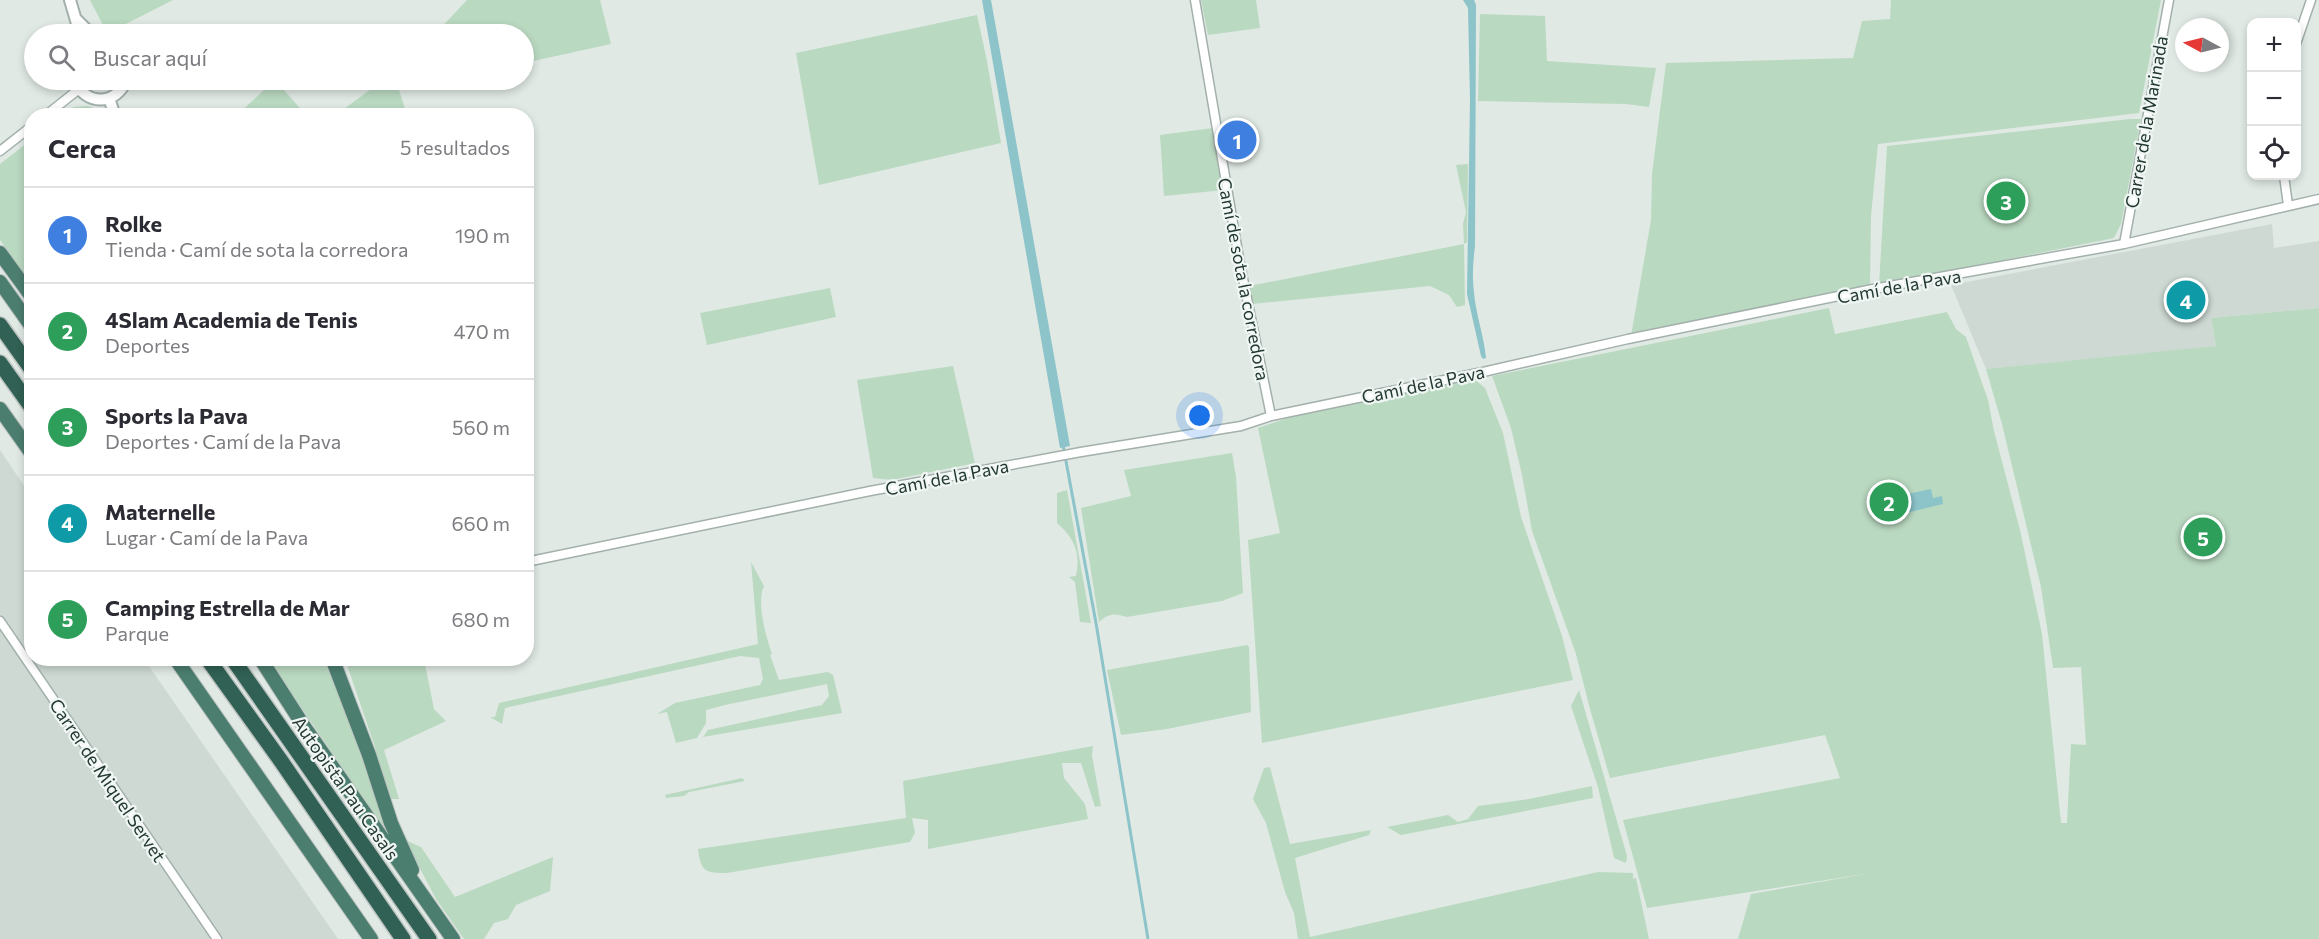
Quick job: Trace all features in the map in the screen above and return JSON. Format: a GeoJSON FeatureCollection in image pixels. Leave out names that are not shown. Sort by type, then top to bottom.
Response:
{"type":"FeatureCollection","features":[{"type":"Feature","properties":{"kind":"highway"},"geometry":{"type":"LineString","coordinates":[[0,253],[24,286]]}},
{"type":"Feature","properties":{"kind":"highway"},"geometry":{"type":"LineString","coordinates":[[0,282],[24,316]]}},
{"type":"Feature","properties":{"kind":"highway"},"geometry":{"type":"LineString","coordinates":[[0,325],[24,359]]}},
{"type":"Feature","properties":{"kind":"highway"},"geometry":{"type":"LineString","coordinates":[[0,363],[24,397]]}},
{"type":"Feature","properties":{"kind":"highway"},"geometry":{"type":"LineString","coordinates":[[0,409],[24,443]]}},
{"type":"Feature","properties":{"kind":"highway"},"geometry":{"type":"LineString","coordinates":[[181,666],[371,939]]}},
{"type":"Feature","properties":{"kind":"highway"},"geometry":{"type":"LineString","coordinates":[[213,666],[403,939]]}},
{"type":"Feature","properties":{"kind":"highway","name":"Autopista Pau Casals"},"geometry":{"type":"LineString","coordinates":[[238,666],[429,939]]}},
{"type":"Feature","properties":{"kind":"highway"},"geometry":{"type":"LineString","coordinates":[[249,666],[307,767]]}},
{"type":"Feature","properties":{"kind":"highway"},"geometry":{"type":"LineString","coordinates":[[265,666],[305,728],[453,939]]}},
{"type":"Feature","properties":{"kind":"highway"},"geometry":{"type":"LineString","coordinates":[[335,666],[369,755],[391,823],[423,897]]}},
{"type":"Feature","properties":{"kind":"street"},"geometry":{"type":"LineString","coordinates":[[69,0],[78,24]]}},
{"type":"Feature","properties":{"kind":"street","name":"Camí de sota la corredora"},"geometry":{"type":"LineString","coordinates":[[1195,0],[1240,264],[1270,416]]}},
{"type":"Feature","properties":{"kind":"street","name":"Carrer de la Marinada"},"geometry":{"type":"LineString","coordinates":[[2124,244],[2169,0]]}},
{"type":"Feature","properties":{"kind":"street"},"geometry":{"type":"LineString","coordinates":[[2301,29],[2311,0]]}},
{"type":"Feature","properties":{"kind":"street"},"geometry":{"type":"LineString","coordinates":[[77,20],[81,24]]}},
{"type":"Feature","properties":{"kind":"street"},"geometry":{"type":"LineString","coordinates":[[53,108],[71,90]]}},
{"type":"Feature","properties":{"kind":"street"},"geometry":{"type":"LineString","coordinates":[[83,90],[93,99],[110,99],[121,90]]}},
{"type":"Feature","properties":{"kind":"street"},"geometry":{"type":"LineString","coordinates":[[110,99],[113,108]]}},
{"type":"Feature","properties":{"kind":"street"},"geometry":{"type":"LineString","coordinates":[[0,150],[24,132]]}},
{"type":"Feature","properties":{"kind":"street"},"geometry":{"type":"LineString","coordinates":[[2285,180],[2288,205]]}},
{"type":"Feature","properties":{"kind":"street","name":"Camí de la Pava"},"geometry":{"type":"LineString","coordinates":[[534,560],[870,491],[1055,456],[1241,426],[1270,416],[1628,339],[1827,299],[2124,244],[2319,199]]}},
{"type":"Feature","properties":{"kind":"street","name":"Carrer de Miquel Servet"},"geometry":{"type":"LineString","coordinates":[[0,621],[24,656]]}},
{"type":"Feature","properties":{"kind":"street","name":"Carrer de Miquel Servet"},"geometry":{"type":"LineString","coordinates":[[31,666],[217,939]]}},
{"type":"Feature","properties":{"kind":"shaded area"},"geometry":{"type":"Polygon","coordinates":[[[2272,224],[2274,248],[2319,241],[2319,308],[2211,318],[2216,346],[1986,369],[1951,285],[2272,224]]]}},
{"type":"Feature","properties":{"kind":"shaded area"},"geometry":{"type":"Polygon","coordinates":[[[0,450],[24,486],[24,666],[149,666],[338,939],[0,939],[0,450]]]}},
{"type":"Feature","properties":{"kind":"green space"},"geometry":{"type":"Polygon","coordinates":[[[90,0],[173,0],[126,24],[102,24],[90,0]]]}},
{"type":"Feature","properties":{"kind":"green space"},"geometry":{"type":"Polygon","coordinates":[[[467,0],[600,0],[611,44],[534,61],[534,24],[444,24],[467,0]]]}},
{"type":"Feature","properties":{"kind":"green space"},"geometry":{"type":"Polygon","coordinates":[[[1201,0],[1256,0],[1260,28],[1208,35],[1201,0]]]}},
{"type":"Feature","properties":{"kind":"green space"},"geometry":{"type":"Polygon","coordinates":[[[1891,0],[2161,0],[2139,113],[1878,144],[1871,216],[1870,287],[1631,336],[1651,220],[1652,174],[1666,63],[1853,58],[1862,21],[1890,19],[1891,0]]]}},
{"type":"Feature","properties":{"kind":"green space"},"geometry":{"type":"Polygon","coordinates":[[[1480,14],[1545,16],[1547,61],[1656,68],[1649,107],[1626,104],[1478,101],[1480,14]]]}},
{"type":"Feature","properties":{"kind":"green space"},"geometry":{"type":"Polygon","coordinates":[[[977,15],[1001,143],[819,185],[796,53],[977,15]]]}},
{"type":"Feature","properties":{"kind":"green space"},"geometry":{"type":"Polygon","coordinates":[[[264,90],[284,90],[300,108],[245,108],[264,90]]]}},
{"type":"Feature","properties":{"kind":"green space"},"geometry":{"type":"Polygon","coordinates":[[[370,90],[399,90],[405,108],[345,108],[370,90]]]}},
{"type":"Feature","properties":{"kind":"green space"},"geometry":{"type":"Polygon","coordinates":[[[88,106],[94,108],[73,108],[88,106]]]}},
{"type":"Feature","properties":{"kind":"green space"},"geometry":{"type":"Polygon","coordinates":[[[2141,119],[2121,224],[2114,238],[1879,285],[1887,146],[2141,119]]]}},
{"type":"Feature","properties":{"kind":"green space"},"geometry":{"type":"Polygon","coordinates":[[[1213,128],[1224,190],[1164,196],[1160,135],[1213,128]]]}},
{"type":"Feature","properties":{"kind":"green space"},"geometry":{"type":"Polygon","coordinates":[[[24,145],[24,274],[0,240],[0,164],[24,145]]]}},
{"type":"Feature","properties":{"kind":"green space"},"geometry":{"type":"Polygon","coordinates":[[[1468,164],[1467,242],[1464,244],[1463,224],[1466,212],[1456,165],[1468,164]]]}},
{"type":"Feature","properties":{"kind":"green space"},"geometry":{"type":"Polygon","coordinates":[[[1464,244],[1465,305],[1457,307],[1449,295],[1430,286],[1252,304],[1249,286],[1464,244]]]}},
{"type":"Feature","properties":{"kind":"green space"},"geometry":{"type":"Polygon","coordinates":[[[830,288],[836,317],[707,345],[700,313],[830,288]]]}},
{"type":"Feature","properties":{"kind":"green space"},"geometry":{"type":"Polygon","coordinates":[[[1829,308],[1835,334],[1947,312],[1956,329],[1966,337],[1988,400],[2020,530],[2042,634],[2061,823],[2067,823],[2071,744],[2086,745],[2081,667],[2053,668],[2041,587],[2002,424],[1986,369],[2216,346],[2211,318],[2319,308],[2319,939],[1738,939],[1751,894],[1871,873],[1647,908],[1623,820],[1840,778],[1825,735],[1610,778],[1576,654],[1532,531],[1511,428],[1492,376],[1829,308]]]}},
{"type":"Feature","properties":{"kind":"green space"},"geometry":{"type":"Polygon","coordinates":[[[953,366],[975,463],[892,480],[873,478],[857,380],[953,366]]]}},
{"type":"Feature","properties":{"kind":"green space"},"geometry":{"type":"Polygon","coordinates":[[[1473,378],[1485,388],[1503,433],[1521,517],[1562,636],[1573,680],[1262,743],[1248,540],[1280,533],[1258,428],[1302,413],[1473,378]]]}},
{"type":"Feature","properties":{"kind":"green space"},"geometry":{"type":"Polygon","coordinates":[[[1232,453],[1236,477],[1243,593],[1222,601],[1127,617],[1112,615],[1099,622],[1081,508],[1131,496],[1124,470],[1232,453]]]}},
{"type":"Feature","properties":{"kind":"green space"},"geometry":{"type":"Polygon","coordinates":[[[1067,490],[1091,623],[1080,622],[1075,582],[1069,577],[1076,576],[1077,553],[1068,534],[1057,523],[1057,493],[1067,490]]]}},
{"type":"Feature","properties":{"kind":"green space"},"geometry":{"type":"Polygon","coordinates":[[[751,562],[764,586],[761,601],[763,620],[772,654],[770,655],[779,680],[828,672],[833,675],[842,713],[703,737],[708,730],[822,705],[829,696],[827,684],[706,710],[706,723],[697,738],[676,743],[667,712],[657,714],[675,703],[760,685],[763,679],[759,658],[740,656],[505,708],[502,724],[490,717],[495,717],[499,703],[758,644],[751,562]]]}},
{"type":"Feature","properties":{"kind":"green space"},"geometry":{"type":"Polygon","coordinates":[[[1247,645],[1249,647],[1251,712],[1167,729],[1121,735],[1107,670],[1247,645]]]}},
{"type":"Feature","properties":{"kind":"green space"},"geometry":{"type":"Polygon","coordinates":[[[273,666],[326,666],[342,700],[387,833],[273,666]]]}},
{"type":"Feature","properties":{"kind":"green space"},"geometry":{"type":"Polygon","coordinates":[[[347,666],[425,666],[434,709],[446,721],[384,750],[399,799],[390,799],[378,765],[375,747],[347,666]]]}},
{"type":"Feature","properties":{"kind":"green space"},"geometry":{"type":"Polygon","coordinates":[[[1579,690],[1627,856],[1626,863],[1614,858],[1598,787],[1571,706],[1579,690]]]}},
{"type":"Feature","properties":{"kind":"green space"},"geometry":{"type":"Polygon","coordinates":[[[1093,746],[1092,755],[1101,806],[1095,807],[1081,763],[1062,763],[1064,778],[1085,804],[1088,819],[928,849],[928,820],[912,818],[915,833],[910,842],[727,873],[705,870],[701,862],[698,849],[906,818],[903,781],[1093,746]]]}},
{"type":"Feature","properties":{"kind":"green space"},"geometry":{"type":"Polygon","coordinates":[[[1270,767],[1290,844],[1371,830],[1369,835],[1295,858],[1310,937],[1598,872],[1633,873],[1649,939],[1298,939],[1294,913],[1285,892],[1266,823],[1253,799],[1264,768],[1270,767]]]}},
{"type":"Feature","properties":{"kind":"green space"},"geometry":{"type":"Polygon","coordinates":[[[742,778],[745,781],[689,792],[684,796],[666,798],[665,795],[742,778]]]}},
{"type":"Feature","properties":{"kind":"green space"},"geometry":{"type":"Polygon","coordinates":[[[1592,786],[1593,798],[1401,835],[1387,827],[1448,815],[1458,822],[1468,819],[1478,806],[1529,799],[1592,786]]]}},
{"type":"Feature","properties":{"kind":"green space"},"geometry":{"type":"Polygon","coordinates":[[[405,840],[421,847],[455,897],[553,857],[550,891],[516,905],[508,919],[494,923],[484,939],[464,939],[436,899],[405,840]]]}},
{"type":"Feature","properties":{"kind":"water"},"geometry":{"type":"Polygon","coordinates":[[[982,0],[991,0],[1070,446],[1060,448],[982,0]]]}},
{"type":"Feature","properties":{"kind":"water"},"geometry":{"type":"Polygon","coordinates":[[[1463,0],[1474,0],[1476,5],[1473,287],[1484,342],[1486,358],[1483,359],[1467,294],[1470,100],[1468,8],[1463,0]]]}},
{"type":"Feature","properties":{"kind":"water"},"geometry":{"type":"Polygon","coordinates":[[[1931,489],[1933,498],[1942,496],[1943,504],[1906,513],[1903,495],[1931,489]]]}},
{"type":"Feature","properties":{"kind":"waterway"},"geometry":{"type":"LineString","coordinates":[[1063,445],[1096,623],[1148,939]]}},
{"type":"Feature","properties":{"kind":"place","name":"Rolke"},"geometry":{"type":"Point","coordinates":[1237,140]}},
{"type":"Feature","properties":{"kind":"place","name":"Sports la Pava"},"geometry":{"type":"Point","coordinates":[2006,201]}},
{"type":"Feature","properties":{"kind":"place","name":"Maternelle"},"geometry":{"type":"Point","coordinates":[2186,300]}},
{"type":"Feature","properties":{"kind":"place","name":"4Slam Academia de Tenis"},"geometry":{"type":"Point","coordinates":[1889,502]}},
{"type":"Feature","properties":{"kind":"place","name":"Camping Estrella de Mar"},"geometry":{"type":"Point","coordinates":[2203,537]}}]}
